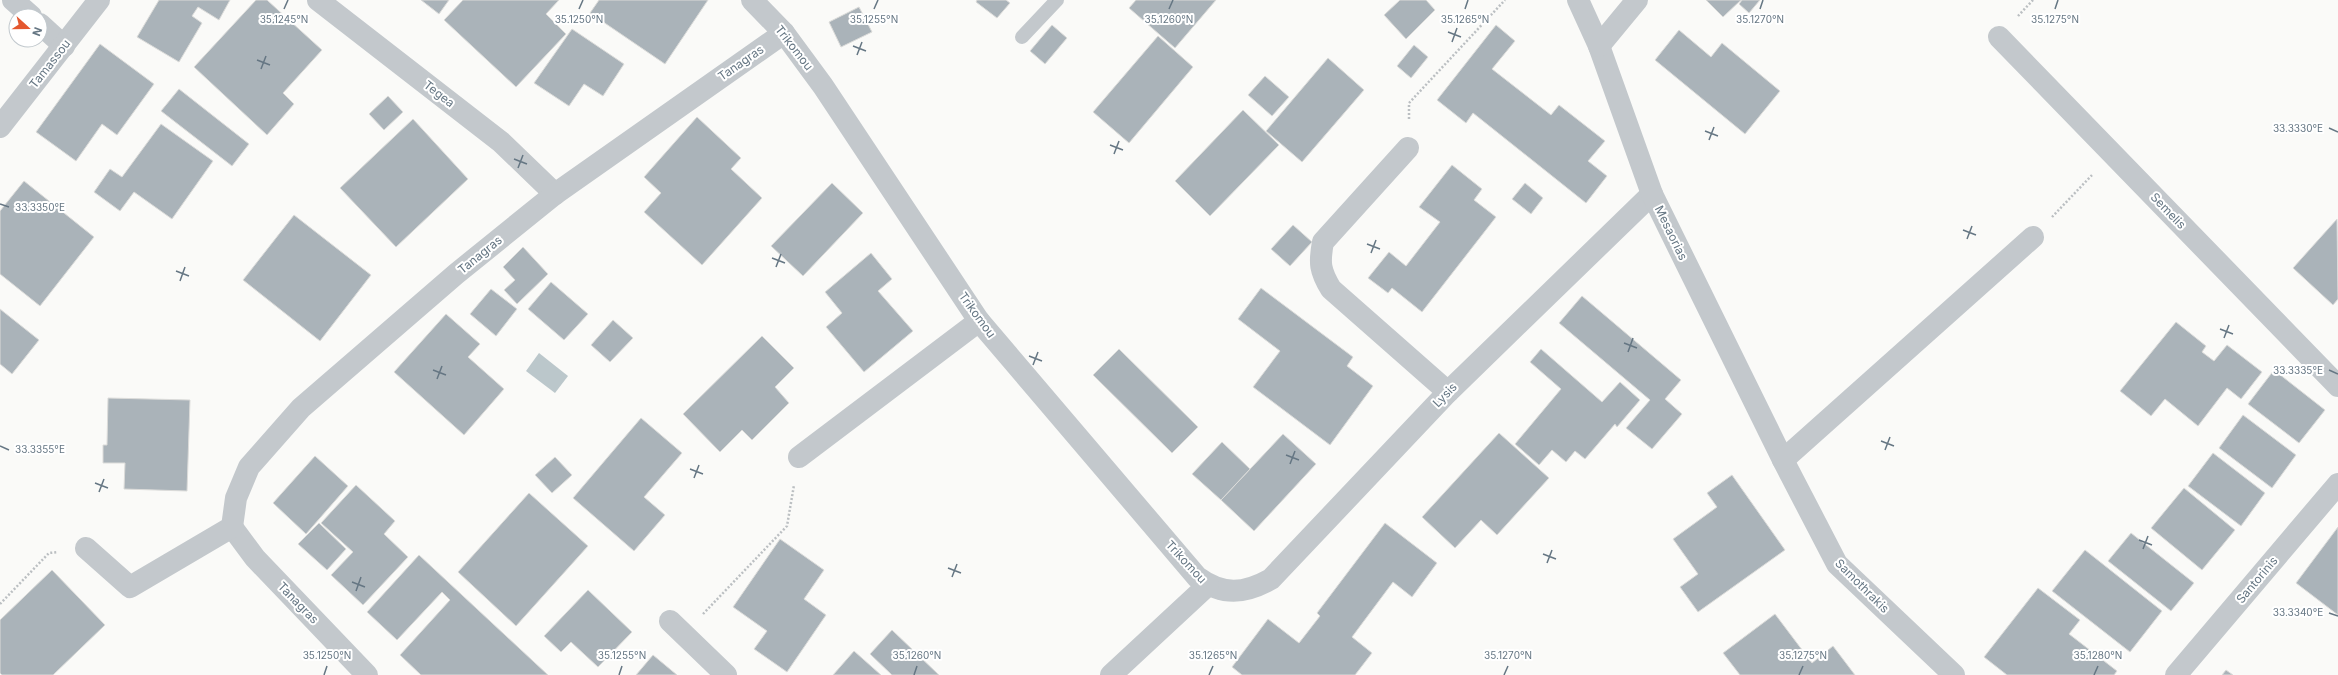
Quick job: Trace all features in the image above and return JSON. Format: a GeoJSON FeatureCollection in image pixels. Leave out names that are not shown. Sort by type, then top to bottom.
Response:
{"type":"FeatureCollection","features":[{"type":"Feature","properties":{"kind":"street"},"geometry":{"type":"LineString","coordinates":[[14,0],[22,8]]}},
{"type":"Feature","properties":{"kind":"street","name":"Tamassou"},"geometry":{"type":"LineString","coordinates":[[0,127],[99,0]]}},
{"type":"Feature","properties":{"kind":"street","name":"Tegea"},"geometry":{"type":"LineString","coordinates":[[318,0],[501,142],[555,194]]}},
{"type":"Feature","properties":{"kind":"street","name":"Trikomou"},"geometry":{"type":"LineString","coordinates":[[752,0],[784,33],[823,86],[979,321],[1197,577],[1208,585],[1238,592]]}},
{"type":"Feature","properties":{"kind":"street","name":"Mesaorias"},"geometry":{"type":"LineString","coordinates":[[1578,0],[1599,46],[1652,194],[1783,460]]}},
{"type":"Feature","properties":{"kind":"street"},"geometry":{"type":"LineString","coordinates":[[1599,46],[1637,0]]}},
{"type":"Feature","properties":{"kind":"street"},"geometry":{"type":"LineString","coordinates":[[48,31],[64,46]]}},
{"type":"Feature","properties":{"kind":"street","name":"Tanagras"},"geometry":{"type":"LineString","coordinates":[[367,675],[255,558],[232,527],[236,498],[249,467],[301,408],[456,274],[555,194],[784,33]]}},
{"type":"Feature","properties":{"kind":"street","name":"Semelis"},"geometry":{"type":"LineString","coordinates":[[1999,37],[2338,386]]}},
{"type":"Feature","properties":{"kind":"street"},"geometry":{"type":"LineString","coordinates":[[1408,148],[1323,242],[1320,260],[1322,275],[1331,289],[1448,392]]}},
{"type":"Feature","properties":{"kind":"street","name":"Lysis"},"geometry":{"type":"LineString","coordinates":[[1238,592],[1256,587],[1271,579],[1448,392],[1652,194]]}},
{"type":"Feature","properties":{"kind":"street"},"geometry":{"type":"LineString","coordinates":[[1783,460],[2034,237]]}},
{"type":"Feature","properties":{"kind":"street"},"geometry":{"type":"LineString","coordinates":[[799,457],[979,321]]}},
{"type":"Feature","properties":{"kind":"street","name":"Samothrakis"},"geometry":{"type":"LineString","coordinates":[[1783,460],[1837,564],[1954,675]]}},
{"type":"Feature","properties":{"kind":"street","name":"Santorinis"},"geometry":{"type":"LineString","coordinates":[[2176,675],[2338,484]]}},
{"type":"Feature","properties":{"kind":"street"},"geometry":{"type":"LineString","coordinates":[[86,548],[130,587],[232,527]]}},
{"type":"Feature","properties":{"kind":"street"},"geometry":{"type":"LineString","coordinates":[[1111,675],[1208,585]]}},
{"type":"Feature","properties":{"kind":"street"},"geometry":{"type":"LineString","coordinates":[[677,627],[726,675]]}},
{"type":"Feature","properties":{"kind":"lane"},"geometry":{"type":"LineString","coordinates":[[1022,37],[1057,0]]}},
{"type":"Feature","properties":{"kind":"path"},"geometry":{"type":"LineString","coordinates":[[1408,148],[1409,103],[1505,0]]}},
{"type":"Feature","properties":{"kind":"path"},"geometry":{"type":"LineString","coordinates":[[2034,237],[2112,154]]}},
{"type":"Feature","properties":{"kind":"path"},"geometry":{"type":"LineString","coordinates":[[677,627],[787,526],[799,457]]}},
{"type":"Feature","properties":{"kind":"path"},"geometry":{"type":"LineString","coordinates":[[0,604],[49,553],[86,548]]}},
{"type":"Feature","properties":{"kind":"shaded area"},"geometry":{"type":"Polygon","coordinates":[[[539,353],[568,376],[555,393],[526,371],[539,353]]]}},
{"type":"Feature","properties":{"kind":"building"},"geometry":{"type":"Polygon","coordinates":[[[159,0],[230,0],[219,20],[198,7],[192,16],[202,23],[179,62],[137,37],[159,0]]]}},
{"type":"Feature","properties":{"kind":"building"},"geometry":{"type":"Polygon","coordinates":[[[256,0],[267,0],[322,50],[283,93],[294,104],[267,135],[194,67],[256,0]]]}},
{"type":"Feature","properties":{"kind":"building"},"geometry":{"type":"Polygon","coordinates":[[[421,0],[449,0],[439,14],[421,0]]]}},
{"type":"Feature","properties":{"kind":"building"},"geometry":{"type":"Polygon","coordinates":[[[463,0],[559,0],[546,14],[566,34],[516,87],[444,20],[463,0]]]}},
{"type":"Feature","properties":{"kind":"building"},"geometry":{"type":"Polygon","coordinates":[[[599,0],[708,0],[665,64],[590,13],[599,0]]]}},
{"type":"Feature","properties":{"kind":"building"},"geometry":{"type":"Polygon","coordinates":[[[977,0],[1006,0],[1010,3],[997,18],[976,2],[977,0]]]}},
{"type":"Feature","properties":{"kind":"building"},"geometry":{"type":"Polygon","coordinates":[[[1136,0],[1216,0],[1175,48],[1129,8],[1136,0]]]}},
{"type":"Feature","properties":{"kind":"building"},"geometry":{"type":"Polygon","coordinates":[[[1400,0],[1426,0],[1435,10],[1406,39],[1384,15],[1400,0]]]}},
{"type":"Feature","properties":{"kind":"building"},"geometry":{"type":"Polygon","coordinates":[[[1706,0],[1741,0],[1723,17],[1706,0]]]}},
{"type":"Feature","properties":{"kind":"building"},"geometry":{"type":"Polygon","coordinates":[[[1742,0],[1760,0],[1749,13],[1739,4],[1742,0]]]}},
{"type":"Feature","properties":{"kind":"building"},"geometry":{"type":"Polygon","coordinates":[[[859,7],[872,32],[841,47],[829,22],[859,7]]]}},
{"type":"Feature","properties":{"kind":"building"},"geometry":{"type":"Polygon","coordinates":[[[1052,25],[1067,38],[1045,64],[1030,51],[1052,25]]]}},
{"type":"Feature","properties":{"kind":"building"},"geometry":{"type":"Polygon","coordinates":[[[1496,25],[1515,41],[1492,69],[1551,115],[1559,105],[1605,141],[1588,161],[1607,176],[1586,203],[1473,113],[1466,123],[1437,100],[1496,25]]]}},
{"type":"Feature","properties":{"kind":"building"},"geometry":{"type":"Polygon","coordinates":[[[572,29],[624,64],[603,96],[584,84],[569,106],[534,83],[572,29]]]}},
{"type":"Feature","properties":{"kind":"building"},"geometry":{"type":"Polygon","coordinates":[[[1679,30],[1711,57],[1722,43],[1780,91],[1745,134],[1655,60],[1679,30]]]}},
{"type":"Feature","properties":{"kind":"building"},"geometry":{"type":"Polygon","coordinates":[[[1158,36],[1193,67],[1129,143],[1093,112],[1158,36]]]}},
{"type":"Feature","properties":{"kind":"building"},"geometry":{"type":"Polygon","coordinates":[[[100,44],[154,84],[117,135],[102,124],[76,161],[36,132],[100,44]]]}},
{"type":"Feature","properties":{"kind":"building"},"geometry":{"type":"Polygon","coordinates":[[[1414,45],[1428,57],[1411,78],[1397,66],[1414,45]]]}},
{"type":"Feature","properties":{"kind":"building"},"geometry":{"type":"Polygon","coordinates":[[[1328,58],[1364,90],[1302,162],[1266,131],[1328,58]]]}},
{"type":"Feature","properties":{"kind":"building"},"geometry":{"type":"Polygon","coordinates":[[[1265,76],[1289,97],[1272,116],[1248,95],[1265,76]]]}},
{"type":"Feature","properties":{"kind":"building"},"geometry":{"type":"Polygon","coordinates":[[[179,89],[249,144],[232,166],[161,111],[179,89]]]}},
{"type":"Feature","properties":{"kind":"building"},"geometry":{"type":"Polygon","coordinates":[[[388,96],[403,112],[384,130],[369,114],[388,96]]]}},
{"type":"Feature","properties":{"kind":"building"},"geometry":{"type":"Polygon","coordinates":[[[1243,110],[1279,145],[1210,216],[1175,181],[1243,110]]]}},
{"type":"Feature","properties":{"kind":"building"},"geometry":{"type":"Polygon","coordinates":[[[697,117],[741,158],[731,169],[762,198],[702,265],[644,212],[661,193],[644,177],[697,117]]]}},
{"type":"Feature","properties":{"kind":"building"},"geometry":{"type":"Polygon","coordinates":[[[413,119],[468,179],[396,247],[340,188],[413,119]]]}},
{"type":"Feature","properties":{"kind":"building"},"geometry":{"type":"Polygon","coordinates":[[[161,124],[213,161],[172,219],[134,192],[120,211],[94,192],[110,169],[122,177],[161,124]]]}},
{"type":"Feature","properties":{"kind":"building"},"geometry":{"type":"Polygon","coordinates":[[[1452,165],[1482,189],[1474,200],[1496,217],[1422,312],[1392,288],[1388,293],[1368,278],[1389,252],[1406,266],[1440,222],[1419,207],[1452,165]]]}},
{"type":"Feature","properties":{"kind":"building"},"geometry":{"type":"Polygon","coordinates":[[[24,181],[94,237],[40,306],[0,274],[0,211],[24,181]]]}},
{"type":"Feature","properties":{"kind":"building"},"geometry":{"type":"Polygon","coordinates":[[[832,183],[863,213],[803,276],[771,246],[832,183]]]}},
{"type":"Feature","properties":{"kind":"building"},"geometry":{"type":"Polygon","coordinates":[[[1525,183],[1543,198],[1531,214],[1512,199],[1525,183]]]}},
{"type":"Feature","properties":{"kind":"building"},"geometry":{"type":"Polygon","coordinates":[[[294,215],[371,275],[320,341],[243,280],[294,215]]]}},
{"type":"Feature","properties":{"kind":"building"},"geometry":{"type":"Polygon","coordinates":[[[2337,219],[2338,299],[2333,305],[2293,268],[2337,219]]]}},
{"type":"Feature","properties":{"kind":"building"},"geometry":{"type":"Polygon","coordinates":[[[1293,225],[1312,242],[1290,266],[1271,249],[1293,225]]]}},
{"type":"Feature","properties":{"kind":"building"},"geometry":{"type":"Polygon","coordinates":[[[523,247],[548,274],[517,304],[504,290],[515,280],[503,267],[523,247]]]}},
{"type":"Feature","properties":{"kind":"building"},"geometry":{"type":"Polygon","coordinates":[[[871,253],[892,279],[878,291],[913,331],[864,372],[826,327],[842,313],[825,292],[871,253]]]}},
{"type":"Feature","properties":{"kind":"building"},"geometry":{"type":"Polygon","coordinates":[[[551,282],[588,314],[564,340],[528,309],[551,282]]]}},
{"type":"Feature","properties":{"kind":"building"},"geometry":{"type":"Polygon","coordinates":[[[1261,288],[1353,357],[1347,366],[1373,386],[1330,445],[1253,387],[1280,351],[1238,319],[1261,288]]]}},
{"type":"Feature","properties":{"kind":"building"},"geometry":{"type":"Polygon","coordinates":[[[491,289],[517,309],[496,336],[470,314],[491,289]]]}},
{"type":"Feature","properties":{"kind":"building"},"geometry":{"type":"Polygon","coordinates":[[[1582,296],[1681,380],[1665,399],[1682,414],[1652,449],[1626,428],[1650,400],[1559,323],[1582,296]]]}},
{"type":"Feature","properties":{"kind":"building"},"geometry":{"type":"Polygon","coordinates":[[[0,309],[39,340],[12,374],[0,364],[0,309]]]}},
{"type":"Feature","properties":{"kind":"building"},"geometry":{"type":"Polygon","coordinates":[[[446,314],[480,344],[468,357],[504,389],[464,435],[394,372],[446,314]]]}},
{"type":"Feature","properties":{"kind":"building"},"geometry":{"type":"Polygon","coordinates":[[[613,320],[633,338],[610,362],[591,345],[613,320]]]}},
{"type":"Feature","properties":{"kind":"building"},"geometry":{"type":"Polygon","coordinates":[[[2176,322],[2206,346],[2202,352],[2214,361],[2227,345],[2262,372],[2241,399],[2227,388],[2198,426],[2165,399],[2151,416],[2120,391],[2176,322]]]}},
{"type":"Feature","properties":{"kind":"building"},"geometry":{"type":"Polygon","coordinates":[[[762,336],[794,368],[775,387],[789,403],[752,440],[742,430],[720,452],[683,414],[762,336]]]}},
{"type":"Feature","properties":{"kind":"building"},"geometry":{"type":"Polygon","coordinates":[[[1119,349],[1198,427],[1172,453],[1093,375],[1119,349]]]}},
{"type":"Feature","properties":{"kind":"building"},"geometry":{"type":"Polygon","coordinates":[[[1541,349],[1602,402],[1620,382],[1640,400],[1617,427],[1615,424],[1585,459],[1575,451],[1566,462],[1552,450],[1539,465],[1515,444],[1561,389],[1530,362],[1541,349]]]}},
{"type":"Feature","properties":{"kind":"building"},"geometry":{"type":"Polygon","coordinates":[[[2274,370],[2325,410],[2299,443],[2248,404],[2274,370]]]}},
{"type":"Feature","properties":{"kind":"building"},"geometry":{"type":"Polygon","coordinates":[[[108,398],[190,400],[187,491],[124,489],[125,463],[103,463],[103,445],[107,445],[108,398]]]}},
{"type":"Feature","properties":{"kind":"building"},"geometry":{"type":"Polygon","coordinates":[[[2243,415],[2296,455],[2272,488],[2219,448],[2243,415]]]}},
{"type":"Feature","properties":{"kind":"building"},"geometry":{"type":"Polygon","coordinates":[[[641,418],[682,453],[644,497],[665,515],[634,551],[573,498],[641,418]]]}},
{"type":"Feature","properties":{"kind":"building"},"geometry":{"type":"Polygon","coordinates":[[[1499,433],[1549,478],[1497,535],[1481,520],[1455,548],[1422,517],[1499,433]]]}},
{"type":"Feature","properties":{"kind":"building"},"geometry":{"type":"Polygon","coordinates":[[[1283,434],[1316,464],[1254,531],[1221,500],[1283,434]]]}},
{"type":"Feature","properties":{"kind":"building"},"geometry":{"type":"Polygon","coordinates":[[[1222,442],[1250,469],[1221,500],[1192,474],[1222,442]]]}},
{"type":"Feature","properties":{"kind":"building"},"geometry":{"type":"Polygon","coordinates":[[[2213,453],[2265,493],[2241,526],[2188,486],[2213,453]]]}},
{"type":"Feature","properties":{"kind":"building"},"geometry":{"type":"Polygon","coordinates":[[[315,456],[348,486],[306,534],[273,503],[315,456]]]}},
{"type":"Feature","properties":{"kind":"building"},"geometry":{"type":"Polygon","coordinates":[[[555,457],[572,475],[552,493],[535,475],[555,457]]]}},
{"type":"Feature","properties":{"kind":"building"},"geometry":{"type":"Polygon","coordinates":[[[1732,475],[1785,550],[1698,612],[1680,587],[1698,574],[1673,539],[1717,507],[1707,493],[1732,475]]]}},
{"type":"Feature","properties":{"kind":"building"},"geometry":{"type":"Polygon","coordinates":[[[356,485],[395,521],[384,534],[408,557],[363,605],[331,575],[353,552],[321,523],[356,485]]]}},
{"type":"Feature","properties":{"kind":"building"},"geometry":{"type":"Polygon","coordinates":[[[2184,488],[2235,530],[2202,570],[2151,528],[2184,488]]]}},
{"type":"Feature","properties":{"kind":"building"},"geometry":{"type":"Polygon","coordinates":[[[529,493],[588,546],[516,626],[458,572],[529,493]]]}},
{"type":"Feature","properties":{"kind":"building"},"geometry":{"type":"Polygon","coordinates":[[[319,523],[346,549],[327,570],[298,544],[319,523]]]}},
{"type":"Feature","properties":{"kind":"building"},"geometry":{"type":"Polygon","coordinates":[[[1385,523],[1437,563],[1412,597],[1393,582],[1352,637],[1372,653],[1355,675],[1242,675],[1232,667],[1268,619],[1299,643],[1320,616],[1317,613],[1385,523]]]}},
{"type":"Feature","properties":{"kind":"building"},"geometry":{"type":"Polygon","coordinates":[[[2338,527],[2338,615],[2296,583],[2338,527]]]}},
{"type":"Feature","properties":{"kind":"building"},"geometry":{"type":"Polygon","coordinates":[[[2131,533],[2194,583],[2171,611],[2108,561],[2131,533]]]}},
{"type":"Feature","properties":{"kind":"building"},"geometry":{"type":"Polygon","coordinates":[[[780,539],[824,570],[804,599],[826,615],[787,672],[754,649],[767,631],[733,607],[780,539]]]}},
{"type":"Feature","properties":{"kind":"building"},"geometry":{"type":"Polygon","coordinates":[[[2085,550],[2162,611],[2130,652],[2052,591],[2085,550]]]}},
{"type":"Feature","properties":{"kind":"building"},"geometry":{"type":"Polygon","coordinates":[[[419,555],[548,675],[421,675],[400,655],[450,600],[442,592],[397,640],[367,612],[419,555]]]}},
{"type":"Feature","properties":{"kind":"building"},"geometry":{"type":"Polygon","coordinates":[[[52,570],[105,625],[53,675],[2,675],[0,673],[0,620],[52,570]]]}},
{"type":"Feature","properties":{"kind":"building"},"geometry":{"type":"Polygon","coordinates":[[[2038,588],[2080,620],[2069,634],[2117,671],[2114,675],[2007,675],[1984,657],[2038,588]]]}},
{"type":"Feature","properties":{"kind":"building"},"geometry":{"type":"Polygon","coordinates":[[[588,590],[632,632],[598,667],[571,642],[561,652],[544,636],[588,590]]]}},
{"type":"Feature","properties":{"kind":"building"},"geometry":{"type":"Polygon","coordinates":[[[1775,614],[1812,663],[1833,646],[1855,675],[1740,675],[1723,653],[1775,614]]]}},
{"type":"Feature","properties":{"kind":"building"},"geometry":{"type":"Polygon","coordinates":[[[892,630],[939,675],[892,675],[870,654],[892,630]]]}},
{"type":"Feature","properties":{"kind":"building"},"geometry":{"type":"Polygon","coordinates":[[[854,651],[881,675],[833,675],[854,651]]]}},
{"type":"Feature","properties":{"kind":"building"},"geometry":{"type":"Polygon","coordinates":[[[653,655],[677,675],[636,675],[653,655]]]}},
{"type":"Feature","properties":{"kind":"building"},"geometry":{"type":"Polygon","coordinates":[[[2226,670],[2233,675],[2222,675],[2226,670]]]}}]}
